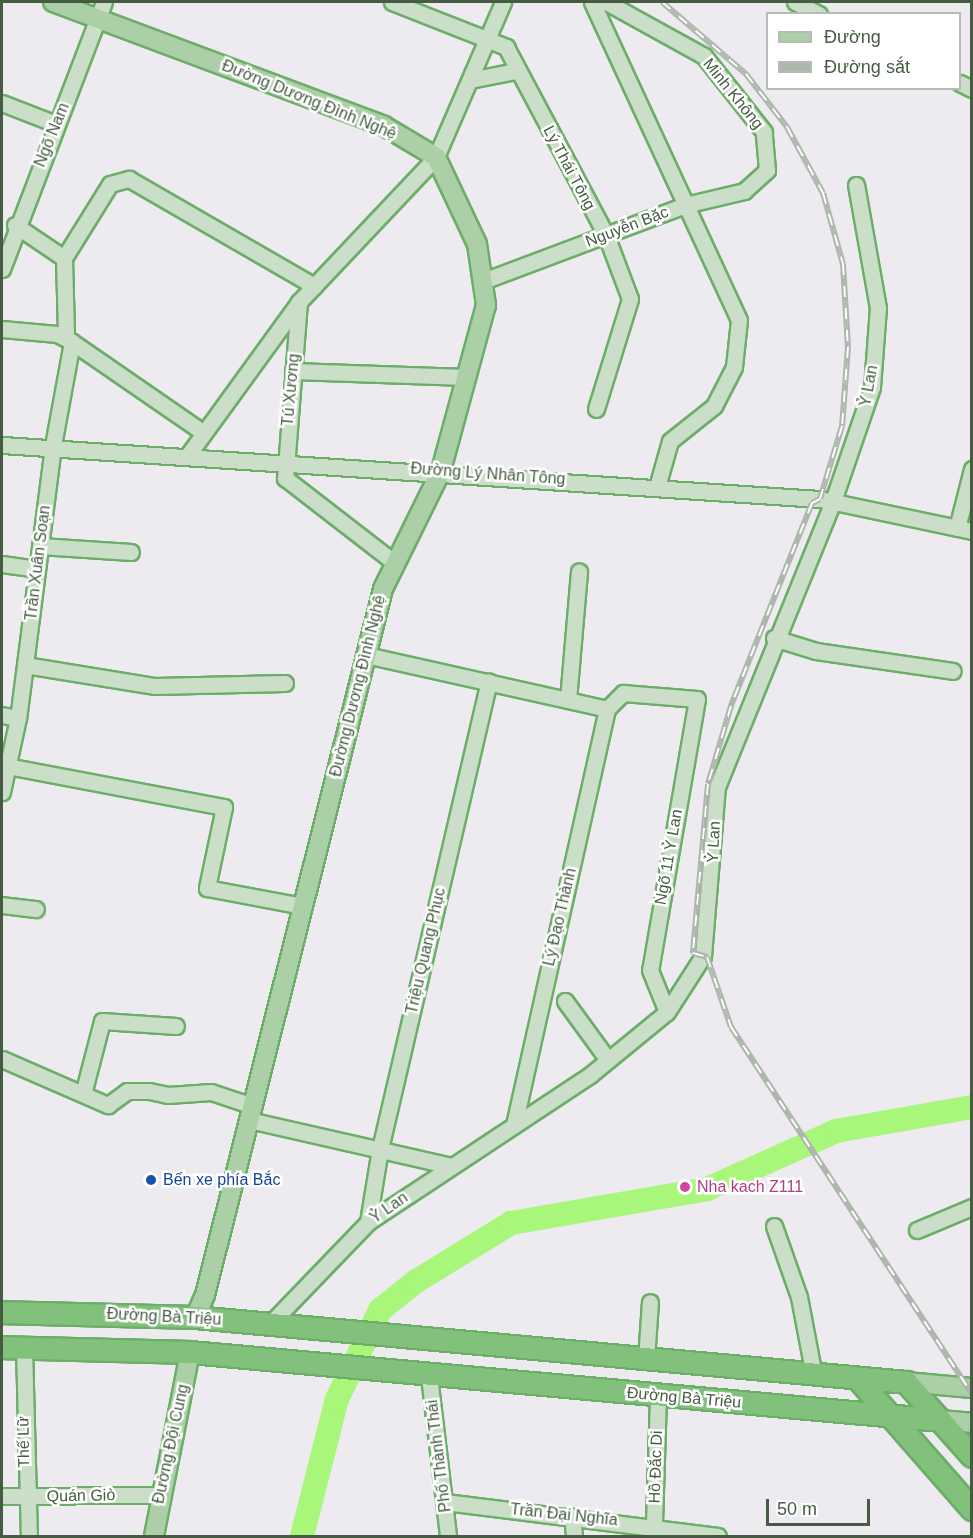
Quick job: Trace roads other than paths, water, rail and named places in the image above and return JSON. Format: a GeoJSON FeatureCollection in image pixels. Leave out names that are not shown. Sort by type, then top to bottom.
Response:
{"type":"FeatureCollection","features":[{"type":"Feature","properties":{"kind":"highway","name":"Đường Bà Triệu"},"geometry":{"type":"LineString","coordinates":[[2,1312],[195,1317],[646,1360]]}},
{"type":"Feature","properties":{"kind":"highway"},"geometry":{"type":"LineString","coordinates":[[190,1352],[195,1317]]}},
{"type":"Feature","properties":{"kind":"highway","name":"Đường Bà Triệu"},"geometry":{"type":"LineString","coordinates":[[2,1347],[190,1352],[429,1376],[940,1420]]}},
{"type":"Feature","properties":{"kind":"highway"},"geometry":{"type":"LineString","coordinates":[[646,1360],[906,1382],[972,1456]]}},
{"type":"Feature","properties":{"kind":"highway"},"geometry":{"type":"LineString","coordinates":[[858,1379],[972,1509]]}},
{"type":"Feature","properties":{"kind":"main road","name":"Đường Dương Đình Nghệ"},"geometry":{"type":"LineString","coordinates":[[53,2],[384,126],[436,157],[477,244],[486,305],[441,471],[383,589],[251,1113],[195,1317]]}},
{"type":"Feature","properties":{"kind":"main road","name":"Đường Đội Cung"},"geometry":{"type":"LineString","coordinates":[[154,1536],[160,1495],[190,1352]]}},
{"type":"Feature","properties":{"kind":"main road"},"geometry":{"type":"LineString","coordinates":[[906,1382],[972,1388]]}},
{"type":"Feature","properties":{"kind":"main road","name":"Đường Bà Triệu"},"geometry":{"type":"LineString","coordinates":[[940,1420],[972,1423]]}},
{"type":"Feature","properties":{"kind":"street","name":"Ngõ Nam"},"geometry":{"type":"LineString","coordinates":[[2,269],[6,243],[104,2]]}},
{"type":"Feature","properties":{"kind":"street","name":"Lý Thái Tông"},"geometry":{"type":"LineString","coordinates":[[392,2],[506,47],[516,70],[606,235],[630,299],[596,409]]}},
{"type":"Feature","properties":{"kind":"street"},"geometry":{"type":"LineString","coordinates":[[188,455],[201,431],[299,302],[436,157],[503,2]]}},
{"type":"Feature","properties":{"kind":"street"},"geometry":{"type":"LineString","coordinates":[[592,2],[685,205],[740,333],[738,358],[718,400],[670,441],[657,487]]}},
{"type":"Feature","properties":{"kind":"street","name":"Minh Không"},"geometry":{"type":"LineString","coordinates":[[606,2],[704,56],[764,132],[767,170]]}},
{"type":"Feature","properties":{"kind":"street"},"geometry":{"type":"LineString","coordinates":[[795,2],[815,12]]}},
{"type":"Feature","properties":{"kind":"street"},"geometry":{"type":"LineString","coordinates":[[470,80],[516,70]]}},
{"type":"Feature","properties":{"kind":"street"},"geometry":{"type":"LineString","coordinates":[[2,103],[56,124]]}},
{"type":"Feature","properties":{"kind":"street","name":"Nguyễn Bặc"},"geometry":{"type":"LineString","coordinates":[[483,281],[685,205],[744,191],[767,170]]}},
{"type":"Feature","properties":{"kind":"street"},"geometry":{"type":"LineString","coordinates":[[15,225],[64,258],[110,184],[129,179],[314,286]]}},
{"type":"Feature","properties":{"kind":"street","name":"Ỷ Lan"},"geometry":{"type":"LineString","coordinates":[[269,1325],[368,1222],[608,1060],[667,1012],[706,946],[717,787],[774,638],[833,501],[872,387],[878,308],[856,185]]}},
{"type":"Feature","properties":{"kind":"street","name":"Trần Xuân Soạn"},"geometry":{"type":"LineString","coordinates":[[2,792],[6,763],[18,718],[69,339],[64,258]]}},
{"type":"Feature","properties":{"kind":"street","name":"Tú Xương"},"geometry":{"type":"LineString","coordinates":[[299,302],[285,478],[395,563]]}},
{"type":"Feature","properties":{"kind":"street"},"geometry":{"type":"LineString","coordinates":[[2,329],[69,339],[201,431]]}},
{"type":"Feature","properties":{"kind":"street"},"geometry":{"type":"LineString","coordinates":[[293,371],[466,377]]}},
{"type":"Feature","properties":{"kind":"street","name":"Đường Lý Nhân Tông"},"geometry":{"type":"LineString","coordinates":[[2,445],[53,446],[441,471],[833,501],[964,530]]}},
{"type":"Feature","properties":{"kind":"street"},"geometry":{"type":"LineString","coordinates":[[964,530],[972,469]]}},
{"type":"Feature","properties":{"kind":"street"},"geometry":{"type":"LineString","coordinates":[[40,546],[131,552]]}},
{"type":"Feature","properties":{"kind":"street"},"geometry":{"type":"LineString","coordinates":[[2,564],[37,569]]}},
{"type":"Feature","properties":{"kind":"street"},"geometry":{"type":"LineString","coordinates":[[568,700],[579,571]]}},
{"type":"Feature","properties":{"kind":"street"},"geometry":{"type":"LineString","coordinates":[[774,638],[816,651],[953,670]]}},
{"type":"Feature","properties":{"kind":"street"},"geometry":{"type":"LineString","coordinates":[[366,655],[607,709]]}},
{"type":"Feature","properties":{"kind":"street"},"geometry":{"type":"LineString","coordinates":[[25,665],[155,686],[285,683]]}},
{"type":"Feature","properties":{"kind":"street","name":"Triệu Quang Phục"},"geometry":{"type":"LineString","coordinates":[[368,1222],[380,1149],[489,682]]}},
{"type":"Feature","properties":{"kind":"street","name":"Ngõ 11 Ỷ Lan"},"geometry":{"type":"LineString","coordinates":[[607,709],[633,692],[697,699],[650,970],[667,1012]]}},
{"type":"Feature","properties":{"kind":"street","name":"Lý Đạo Thành"},"geometry":{"type":"LineString","coordinates":[[514,1125],[607,709]]}},
{"type":"Feature","properties":{"kind":"street"},"geometry":{"type":"LineString","coordinates":[[2,715],[18,718]]}},
{"type":"Feature","properties":{"kind":"street"},"geometry":{"type":"LineString","coordinates":[[6,763],[225,807],[207,888],[303,906]]}},
{"type":"Feature","properties":{"kind":"street"},"geometry":{"type":"LineString","coordinates":[[2,905],[36,909]]}},
{"type":"Feature","properties":{"kind":"street"},"geometry":{"type":"LineString","coordinates":[[565,1001],[608,1060]]}},
{"type":"Feature","properties":{"kind":"street"},"geometry":{"type":"LineString","coordinates":[[83,1094],[102,1021],[176,1026]]}},
{"type":"Feature","properties":{"kind":"street"},"geometry":{"type":"LineString","coordinates":[[2,1059],[108,1105],[120,1093],[211,1092],[251,1113],[380,1149],[452,1166]]}},
{"type":"Feature","properties":{"kind":"street"},"geometry":{"type":"LineString","coordinates":[[917,1230],[972,1207]]}},
{"type":"Feature","properties":{"kind":"street"},"geometry":{"type":"LineString","coordinates":[[774,1226],[799,1297],[814,1376]]}},
{"type":"Feature","properties":{"kind":"street"},"geometry":{"type":"LineString","coordinates":[[646,1360],[650,1302]]}},
{"type":"Feature","properties":{"kind":"street","name":"Thế Lữ"},"geometry":{"type":"LineString","coordinates":[[24,1348],[26,1497],[29,1536]]}},
{"type":"Feature","properties":{"kind":"street","name":"Phố Thành Thái"},"geometry":{"type":"LineString","coordinates":[[429,1376],[448,1536]]}},
{"type":"Feature","properties":{"kind":"street","name":"Hồ Đắc Di"},"geometry":{"type":"LineString","coordinates":[[656,1531],[658,1396]]}},
{"type":"Feature","properties":{"kind":"street","name":"Quán Giò"},"geometry":{"type":"LineString","coordinates":[[2,1496],[160,1495]]}},
{"type":"Feature","properties":{"kind":"street","name":"Trần Đại Nghĩa"},"geometry":{"type":"LineString","coordinates":[[445,1502],[572,1516],[656,1531],[718,1536]]}},
{"type":"Feature","properties":{"kind":"street"},"geometry":{"type":"LineString","coordinates":[[572,1516],[574,1536]]}},
{"type":"Feature","properties":{"kind":"waterway"},"geometry":{"type":"LineString","coordinates":[[302,1536],[337,1399],[380,1310],[415,1282],[511,1223],[707,1189],[836,1131],[972,1107]]}},
{"type":"Feature","properties":{"kind":"railway"},"geometry":{"type":"LineString","coordinates":[[662,2],[746,74],[787,127],[823,193],[843,264],[848,347],[842,426],[820,499],[812,503],[731,706],[708,784],[693,953],[707,957],[731,1027],[972,1394]]}},
{"type":"Feature","properties":{"kind":"place","name":"Bến xe phía Bắc"},"geometry":{"type":"Point","coordinates":[151,1180]}},
{"type":"Feature","properties":{"kind":"place","name":"Nha kach Z111"},"geometry":{"type":"Point","coordinates":[685,1187]}}]}
